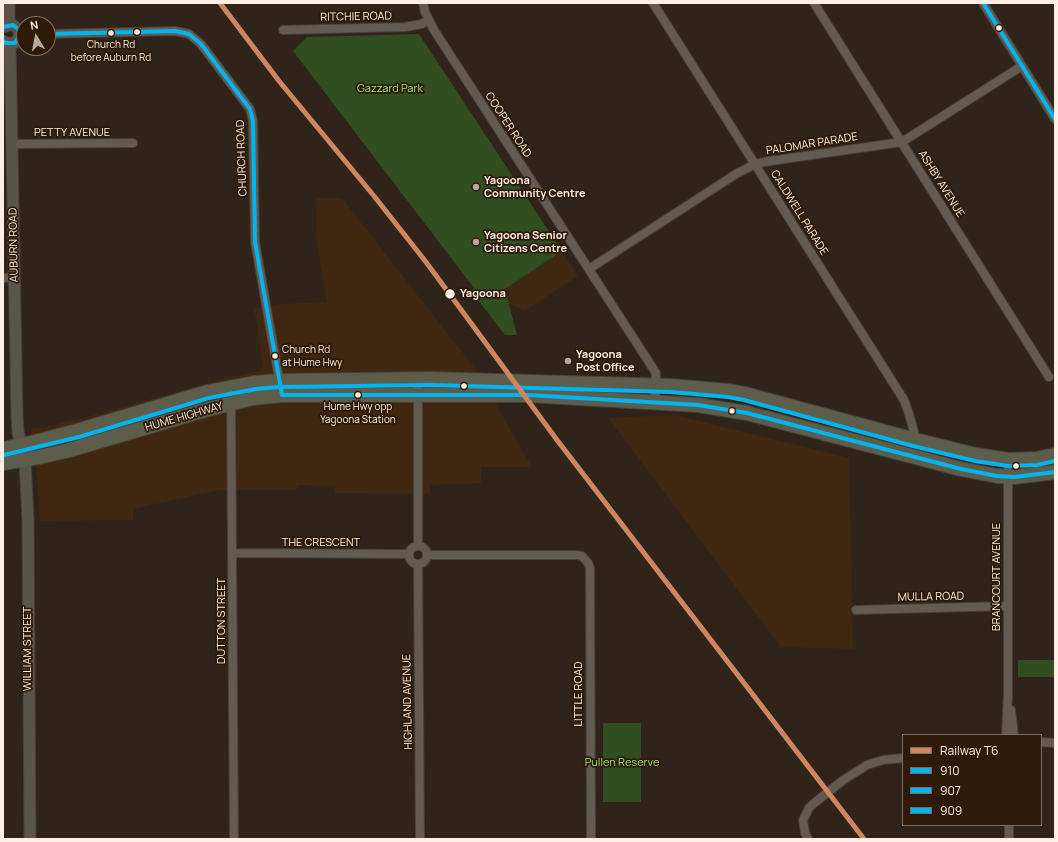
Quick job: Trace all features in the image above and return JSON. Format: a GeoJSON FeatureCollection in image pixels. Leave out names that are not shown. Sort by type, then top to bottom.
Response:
{"type":"FeatureCollection","features":[{"type":"Feature","properties":{"kind":"highway","name":"HUME HIGHWAY"},"geometry":{"type":"LineString","coordinates":[[3,449],[77,431],[208,392],[256,383],[279,381],[418,379],[520,381],[710,389],[745,394],[976,455],[1008,460],[1036,459],[1055,455]]}},
{"type":"Feature","properties":{"kind":"highway","name":"HUME HIGHWAY"},"geometry":{"type":"LineString","coordinates":[[3,463],[25,460],[73,449],[253,398],[282,395],[528,395],[698,405],[747,413],[961,469],[997,476],[1008,477],[1055,472]]}},
{"type":"Feature","properties":{"kind":"highway"},"geometry":{"type":"LineString","coordinates":[[21,445],[25,460]]}},
{"type":"Feature","properties":{"kind":"main road"},"geometry":{"type":"LineString","coordinates":[[9,3],[6,26],[13,25],[16,27]]}},
{"type":"Feature","properties":{"kind":"main road","name":"AUBURN ROAD"},"geometry":{"type":"LineString","coordinates":[[7,42],[12,144],[17,416],[21,445]]}},
{"type":"Feature","properties":{"kind":"main road","name":"WILLIAM STREET"},"geometry":{"type":"LineString","coordinates":[[25,460],[28,513],[30,839]]}},
{"type":"Feature","properties":{"kind":"street","name":"COOPER ROAD"},"geometry":{"type":"LineString","coordinates":[[423,3],[428,20],[656,373],[655,402]]}},
{"type":"Feature","properties":{"kind":"street","name":"CALDWELL PARADE"},"geometry":{"type":"LineString","coordinates":[[652,3],[904,400],[910,414],[915,440]]}},
{"type":"Feature","properties":{"kind":"street","name":"ASHBY AVENUE"},"geometry":{"type":"LineString","coordinates":[[814,3],[1049,377]]}},
{"type":"Feature","properties":{"kind":"street"},"geometry":{"type":"LineString","coordinates":[[983,3],[1055,119]]}},
{"type":"Feature","properties":{"kind":"street","name":"RITCHIE ROAD"},"geometry":{"type":"LineString","coordinates":[[283,30],[405,27],[422,24],[428,20]]}},
{"type":"Feature","properties":{"kind":"street","name":"CHURCH ROAD"},"geometry":{"type":"LineString","coordinates":[[56,34],[175,31],[189,34],[201,44],[250,109],[253,121],[255,242],[282,395]]}},
{"type":"Feature","properties":{"kind":"street","name":"PALOMAR PARADE"},"geometry":{"type":"LineString","coordinates":[[589,269],[736,174],[755,164],[902,142],[1022,66]]}},
{"type":"Feature","properties":{"kind":"street","name":"PETTY AVENUE"},"geometry":{"type":"LineString","coordinates":[[12,144],[133,143]]}},
{"type":"Feature","properties":{"kind":"street"},"geometry":{"type":"LineString","coordinates":[[3,278],[15,277]]}},
{"type":"Feature","properties":{"kind":"street"},"geometry":{"type":"LineString","coordinates":[[418,379],[418,546]]}},
{"type":"Feature","properties":{"kind":"street","name":"DUTTON STREET"},"geometry":{"type":"LineString","coordinates":[[231,403],[234,839]]}},
{"type":"Feature","properties":{"kind":"street","name":"BRANCOURT AVENUE"},"geometry":{"type":"LineString","coordinates":[[1006,734],[1008,694],[1008,460]]}},
{"type":"Feature","properties":{"kind":"street"},"geometry":{"type":"LineString","coordinates":[[418,546],[423,547],[427,555],[425,560],[418,564],[410,560],[409,554],[411,549],[418,546]]}},
{"type":"Feature","properties":{"kind":"street","name":"THE CRESCENT"},"geometry":{"type":"LineString","coordinates":[[232,553],[409,554]]}},
{"type":"Feature","properties":{"kind":"street","name":"LITTLE ROAD"},"geometry":{"type":"LineString","coordinates":[[427,555],[577,555],[586,559],[590,568],[591,839]]}},
{"type":"Feature","properties":{"kind":"street","name":"HIGHLAND AVENUE"},"geometry":{"type":"LineString","coordinates":[[418,564],[420,839]]}},
{"type":"Feature","properties":{"kind":"street","name":"MULLA ROAD"},"geometry":{"type":"LineString","coordinates":[[856,610],[1008,606]]}},
{"type":"Feature","properties":{"kind":"street","name":"BRANCOURT AVENUE"},"geometry":{"type":"LineString","coordinates":[[1008,694],[1014,734]]}},
{"type":"Feature","properties":{"kind":"street"},"geometry":{"type":"LineString","coordinates":[[1042,742],[1055,743]]}},
{"type":"Feature","properties":{"kind":"street"},"geometry":{"type":"LineString","coordinates":[[808,839],[805,833],[803,820],[808,808],[842,781],[860,769],[874,762],[902,758]]}},
{"type":"Feature","properties":{"kind":"street"},"geometry":{"type":"LineString","coordinates":[[1009,826],[1009,839]]}},
{"type":"Feature","properties":{"kind":"shaded area"},"geometry":{"type":"Polygon","coordinates":[[[316,198],[342,198],[476,370],[532,467],[481,467],[481,483],[430,485],[430,494],[335,493],[335,486],[297,485],[297,490],[219,490],[133,509],[133,520],[40,521],[37,474],[31,428],[39,428],[80,419],[222,379],[259,371],[263,364],[254,308],[279,304],[327,302],[317,243],[316,198]]]}},
{"type":"Feature","properties":{"kind":"shaded area"},"geometry":{"type":"Polygon","coordinates":[[[562,251],[578,276],[525,311],[509,303],[505,289],[562,251]]]}},
{"type":"Feature","properties":{"kind":"shaded area"},"geometry":{"type":"Polygon","coordinates":[[[675,415],[849,458],[853,649],[781,647],[608,418],[675,415]]]}},
{"type":"Feature","properties":{"kind":"green space","name":"Gazzard Park"},"geometry":{"type":"Polygon","coordinates":[[[419,34],[562,251],[505,289],[517,335],[505,335],[471,291],[474,288],[293,51],[307,37],[419,34]]]}},
{"type":"Feature","properties":{"kind":"green space"},"geometry":{"type":"Polygon","coordinates":[[[1018,660],[1055,660],[1055,677],[1018,677],[1018,660]]]}},
{"type":"Feature","properties":{"kind":"green space","name":"Pullen Reserve"},"geometry":{"type":"Polygon","coordinates":[[[603,723],[641,723],[641,802],[603,802],[603,723]]]}},
{"type":"Feature","properties":{"kind":"rail line","name":"T6"},"geometry":{"type":"LineString","coordinates":[[220,3],[279,81],[374,196],[426,262],[557,440],[864,839]]}},
{"type":"Feature","properties":{"kind":"transit line","name":"909"},"geometry":{"type":"LineString","coordinates":[[983,3],[1055,119]]}},
{"type":"Feature","properties":{"kind":"transit line","name":"910"},"geometry":{"type":"LineString","coordinates":[[3,27],[13,25],[18,29],[20,34],[15,43],[6,43],[3,41]]}},
{"type":"Feature","properties":{"kind":"transit line","name":"910"},"geometry":{"type":"LineString","coordinates":[[56,34],[175,31],[189,34],[201,44],[250,109],[253,121],[255,242],[282,395],[528,395],[698,405],[747,413],[961,469],[997,476],[1014,477],[1055,472]]}},
{"type":"Feature","properties":{"kind":"transit line","name":"907"},"geometry":{"type":"LineString","coordinates":[[4,455],[79,437],[209,398],[256,389],[279,387],[430,385],[671,392],[728,397],[975,461],[1008,466],[1037,465],[1055,461]]}},
{"type":"Feature","properties":{"kind":"place","name":"Church Rd before Auburn Rd"},"geometry":{"type":"Point","coordinates":[111,33]}},
{"type":"Feature","properties":{"kind":"place","name":"Yagoona Community Centre"},"geometry":{"type":"Point","coordinates":[476,187]}},
{"type":"Feature","properties":{"kind":"place","name":"Yagoona Senior Citizens Centre"},"geometry":{"type":"Point","coordinates":[476,242]}},
{"type":"Feature","properties":{"kind":"place","name":"Yagoona"},"geometry":{"type":"Point","coordinates":[450,294]}},
{"type":"Feature","properties":{"kind":"place","name":"Church Rd at Hume Hwy"},"geometry":{"type":"Point","coordinates":[275,356]}},
{"type":"Feature","properties":{"kind":"place","name":"Yagoona Post Office"},"geometry":{"type":"Point","coordinates":[568,361]}},
{"type":"Feature","properties":{"kind":"place","name":"Hume Hwy opp Yagoona Station"},"geometry":{"type":"Point","coordinates":[358,395]}}]}
